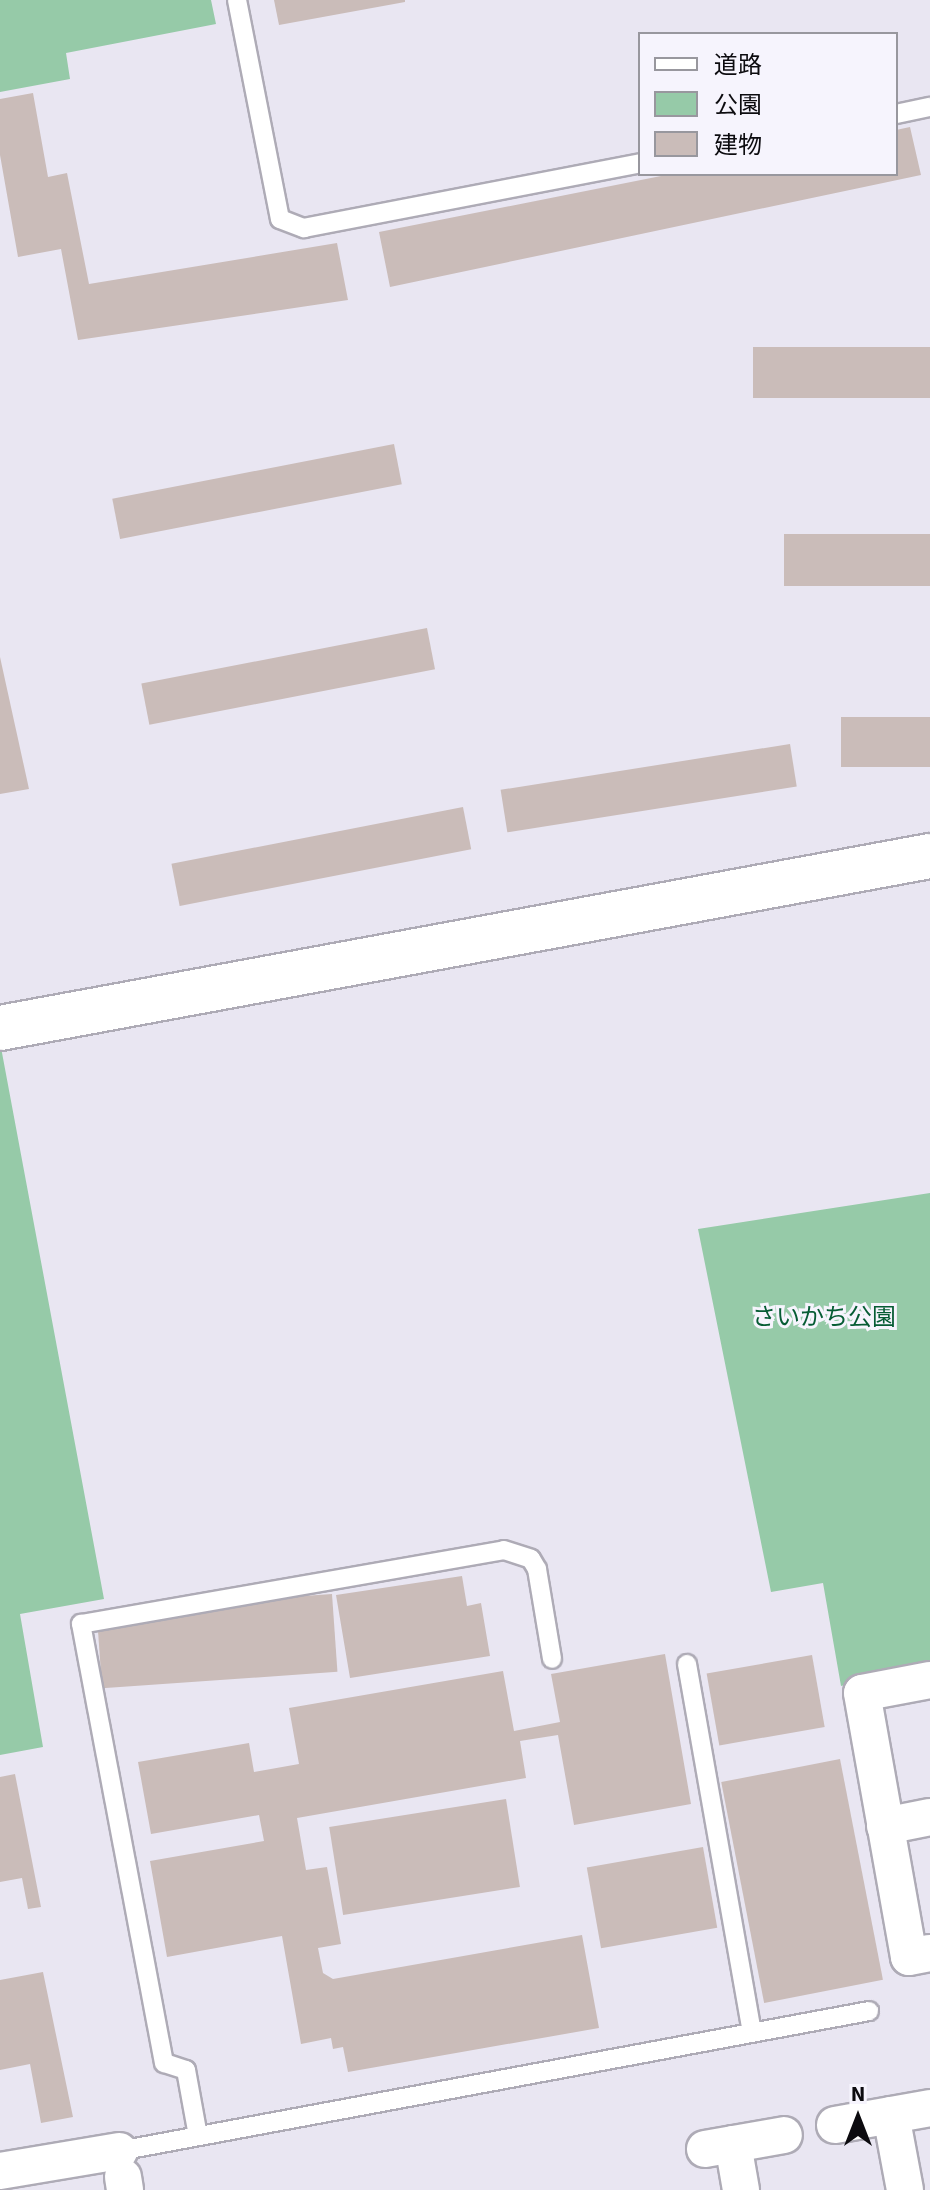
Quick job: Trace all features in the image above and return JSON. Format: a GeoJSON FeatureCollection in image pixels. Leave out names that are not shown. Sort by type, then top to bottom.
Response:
{"type":"FeatureCollection","features":[{"type":"Feature","properties":{"kind":"street"},"geometry":{"type":"LineString","coordinates":[[0,1028],[930,856]]}},
{"type":"Feature","properties":{"kind":"street"},"geometry":{"type":"LineString","coordinates":[[930,1680],[862,1693],[909,1957],[930,1953]]}},
{"type":"Feature","properties":{"kind":"street"},"geometry":{"type":"LineString","coordinates":[[885,1826],[930,1817]]}},
{"type":"Feature","properties":{"kind":"street"},"geometry":{"type":"LineString","coordinates":[[835,2125],[930,2108]]}},
{"type":"Feature","properties":{"kind":"street"},"geometry":{"type":"LineString","coordinates":[[891,2115],[905,2190]]}},
{"type":"Feature","properties":{"kind":"street"},"geometry":{"type":"LineString","coordinates":[[741,2190],[719,2147],[784,2135]]}},
{"type":"Feature","properties":{"kind":"street"},"geometry":{"type":"LineString","coordinates":[[0,2171],[122,2173]]}},
{"type":"Feature","properties":{"kind":"lane"},"geometry":{"type":"LineString","coordinates":[[237,0],[280,219],[304,228],[638,163]]}},
{"type":"Feature","properties":{"kind":"lane"},"geometry":{"type":"LineString","coordinates":[[898,114],[930,107]]}},
{"type":"Feature","properties":{"kind":"lane"},"geometry":{"type":"LineString","coordinates":[[198,2136],[186,2070],[164,2063],[81,1624],[504,1550],[531,1559],[537,1569],[552,1659]]}},
{"type":"Feature","properties":{"kind":"lane"},"geometry":{"type":"LineString","coordinates":[[687,1664],[752,2032]]}},
{"type":"Feature","properties":{"kind":"lane"},"geometry":{"type":"LineString","coordinates":[[122,2173],[198,2136],[869,2011]]}},
{"type":"Feature","properties":{"kind":"green space"},"geometry":{"type":"Polygon","coordinates":[[[0,0],[211,0],[216,24],[66,53],[70,79],[0,92],[0,0]]]}},
{"type":"Feature","properties":{"kind":"green space"},"geometry":{"type":"Polygon","coordinates":[[[0,1042],[104,1599],[20,1614],[43,1747],[0,1755],[0,1042]]]}},
{"type":"Feature","properties":{"kind":"green space","name":"さいかち公園"},"geometry":{"type":"Polygon","coordinates":[[[930,1193],[930,1666],[841,1686],[823,1583],[771,1592],[698,1229],[930,1193]]]}},
{"type":"Feature","properties":{"kind":"building"},"geometry":{"type":"Polygon","coordinates":[[[274,0],[405,0],[405,2],[279,25],[274,0]]]}},
{"type":"Feature","properties":{"kind":"building"},"geometry":{"type":"Polygon","coordinates":[[[33,93],[48,177],[67,173],[89,284],[337,243],[348,300],[78,340],[61,249],[18,257],[0,155],[0,99],[33,93]]]}},
{"type":"Feature","properties":{"kind":"building"},"geometry":{"type":"Polygon","coordinates":[[[910,127],[921,175],[390,287],[379,232],[661,176],[898,176],[898,130],[910,127]]]}},
{"type":"Feature","properties":{"kind":"building"},"geometry":{"type":"Polygon","coordinates":[[[753,347],[930,347],[930,398],[753,398],[753,347]]]}},
{"type":"Feature","properties":{"kind":"building"},"geometry":{"type":"Polygon","coordinates":[[[394,444],[402,484],[120,539],[112,499],[394,444]]]}},
{"type":"Feature","properties":{"kind":"building"},"geometry":{"type":"Polygon","coordinates":[[[784,534],[930,534],[930,586],[784,586],[784,534]]]}},
{"type":"Feature","properties":{"kind":"building"},"geometry":{"type":"Polygon","coordinates":[[[427,628],[435,669],[149,725],[141,684],[427,628]]]}},
{"type":"Feature","properties":{"kind":"building"},"geometry":{"type":"Polygon","coordinates":[[[0,657],[29,789],[0,794],[0,657]]]}},
{"type":"Feature","properties":{"kind":"building"},"geometry":{"type":"Polygon","coordinates":[[[841,717],[930,717],[930,767],[841,767],[841,717]]]}},
{"type":"Feature","properties":{"kind":"building"},"geometry":{"type":"Polygon","coordinates":[[[790,744],[797,786],[507,832],[501,790],[790,744]]]}},
{"type":"Feature","properties":{"kind":"building"},"geometry":{"type":"Polygon","coordinates":[[[463,807],[471,849],[180,906],[171,864],[463,807]]]}},
{"type":"Feature","properties":{"kind":"building"},"geometry":{"type":"Polygon","coordinates":[[[462,1576],[467,1606],[481,1603],[490,1656],[350,1678],[336,1595],[462,1576]]]}},
{"type":"Feature","properties":{"kind":"building"},"geometry":{"type":"Polygon","coordinates":[[[332,1594],[337,1672],[102,1688],[97,1610],[332,1594]]]}},
{"type":"Feature","properties":{"kind":"building"},"geometry":{"type":"Polygon","coordinates":[[[665,1654],[691,1804],[574,1825],[558,1735],[520,1741],[526,1778],[297,1818],[306,1870],[327,1867],[341,1944],[318,1948],[323,1973],[333,1979],[582,1935],[599,2028],[348,2072],[343,2047],[333,2049],[331,2038],[301,2044],[282,1936],[167,1957],[150,1861],[264,1841],[259,1815],[151,1834],[138,1762],[249,1743],[254,1772],[299,1764],[289,1708],[503,1671],[514,1731],[560,1722],[551,1674],[665,1654]]]}},
{"type":"Feature","properties":{"kind":"building"},"geometry":{"type":"Polygon","coordinates":[[[812,1655],[825,1727],[719,1745],[707,1674],[812,1655]]]}},
{"type":"Feature","properties":{"kind":"building"},"geometry":{"type":"Polygon","coordinates":[[[840,1759],[883,1980],[764,2003],[721,1782],[840,1759]]]}},
{"type":"Feature","properties":{"kind":"building"},"geometry":{"type":"Polygon","coordinates":[[[15,1774],[41,1907],[28,1909],[22,1878],[0,1882],[0,1777],[15,1774]]]}},
{"type":"Feature","properties":{"kind":"building"},"geometry":{"type":"Polygon","coordinates":[[[506,1799],[520,1887],[343,1915],[329,1827],[506,1799]]]}},
{"type":"Feature","properties":{"kind":"building"},"geometry":{"type":"Polygon","coordinates":[[[703,1847],[717,1928],[601,1948],[587,1867],[703,1847]]]}},
{"type":"Feature","properties":{"kind":"building"},"geometry":{"type":"Polygon","coordinates":[[[43,1972],[73,2117],[41,2123],[30,2064],[0,2070],[0,1980],[43,1972]]]}}]}
